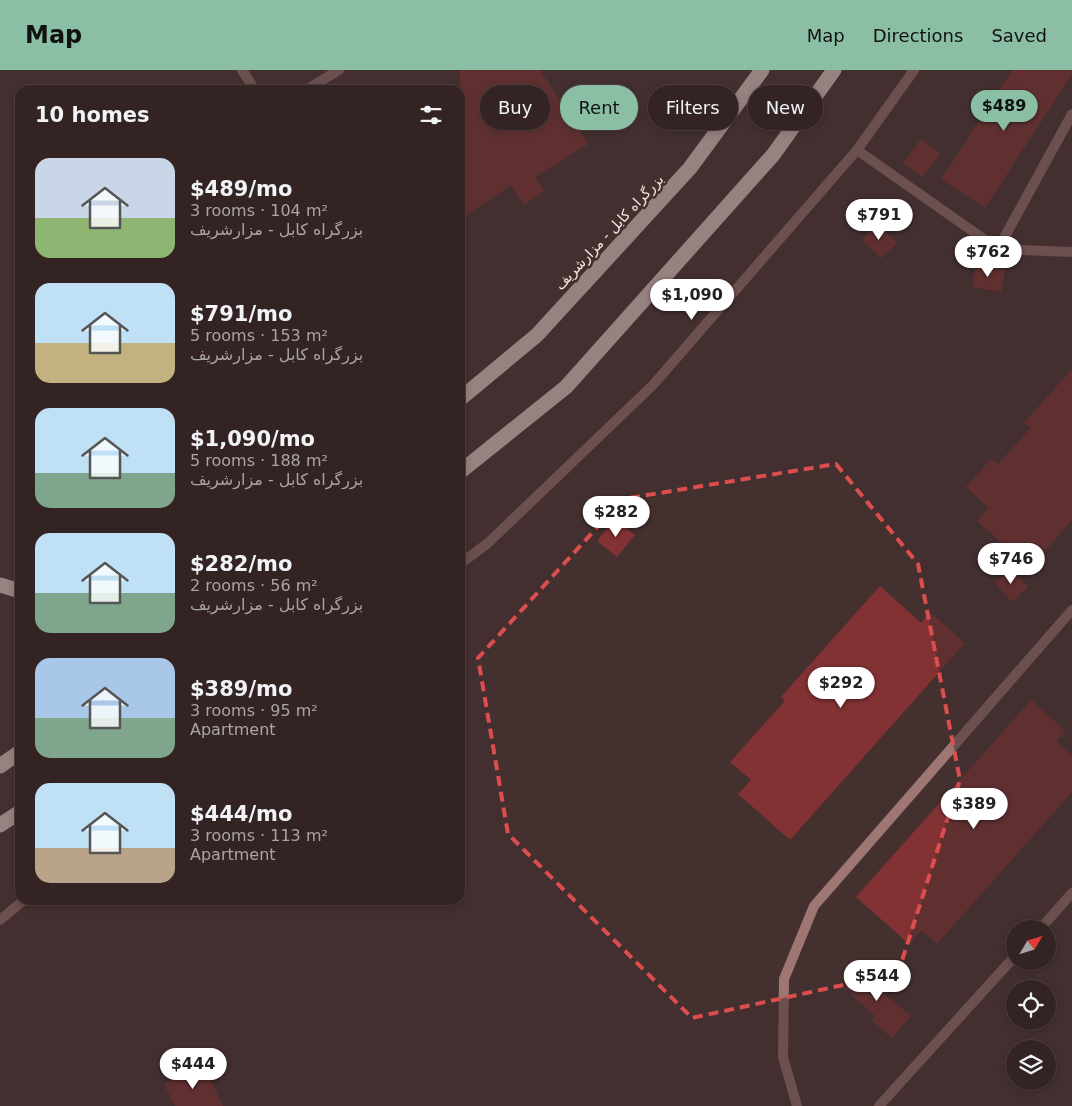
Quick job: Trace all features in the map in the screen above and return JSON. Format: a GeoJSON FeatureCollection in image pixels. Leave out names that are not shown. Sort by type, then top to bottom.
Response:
{"type":"FeatureCollection","features":[{"type":"Feature","properties":{"kind":"highway","name":"بزرگراه کابل - مزارشریف"},"geometry":{"type":"LineString","coordinates":[[465,395],[537,335],[690,168],[762,70]]}},
{"type":"Feature","properties":{"kind":"highway"},"geometry":{"type":"LineString","coordinates":[[465,468],[566,387],[772,155],[834,70]]}},
{"type":"Feature","properties":{"kind":"highway"},"geometry":{"type":"LineString","coordinates":[[0,584],[15,589]]}},
{"type":"Feature","properties":{"kind":"highway"},"geometry":{"type":"LineString","coordinates":[[0,766],[15,756]]}},
{"type":"Feature","properties":{"kind":"highway"},"geometry":{"type":"LineString","coordinates":[[0,825],[15,815]]}},
{"type":"Feature","properties":{"kind":"street"},"geometry":{"type":"LineString","coordinates":[[242,70],[252,85]]}},
{"type":"Feature","properties":{"kind":"street"},"geometry":{"type":"LineString","coordinates":[[314,85],[339,70]]}},
{"type":"Feature","properties":{"kind":"street"},"geometry":{"type":"LineString","coordinates":[[465,560],[488,543],[654,385],[857,150],[914,70]]}},
{"type":"Feature","properties":{"kind":"street"},"geometry":{"type":"LineString","coordinates":[[998,249],[1072,114]]}},
{"type":"Feature","properties":{"kind":"street"},"geometry":{"type":"LineString","coordinates":[[857,150],[998,249],[1072,252]]}},
{"type":"Feature","properties":{"kind":"street"},"geometry":{"type":"LineString","coordinates":[[797,1106],[783,1057],[784,979],[814,906],[1072,610]]}},
{"type":"Feature","properties":{"kind":"street"},"geometry":{"type":"LineString","coordinates":[[1048,920],[1072,893]]}},
{"type":"Feature","properties":{"kind":"street"},"geometry":{"type":"LineString","coordinates":[[0,920],[18,905]]}},
{"type":"Feature","properties":{"kind":"street"},"geometry":{"type":"LineString","coordinates":[[879,1106],[1006,966]]}},
{"type":"Feature","properties":{"kind":"highlighted area"},"geometry":{"type":"Polygon","coordinates":[[[836,464],[918,564],[960,780],[898,973],[692,1018],[508,834],[478,658],[623,499],[836,464]]]}},
{"type":"Feature","properties":{"kind":"building"},"geometry":{"type":"Polygon","coordinates":[[[460,70],[540,70],[550,85],[480,85],[480,130],[550,130],[550,85],[560,101],[560,130],[579,130],[588,144],[535,177],[544,191],[524,205],[511,185],[465,217],[465,85],[460,85],[460,70]]]}},
{"type":"Feature","properties":{"kind":"building"},"geometry":{"type":"Polygon","coordinates":[[[1013,70],[1072,70],[1072,74],[985,208],[941,179],[1013,70]]]}},
{"type":"Feature","properties":{"kind":"building"},"geometry":{"type":"Polygon","coordinates":[[[921,139],[940,154],[922,177],[903,163],[921,139]]]}},
{"type":"Feature","properties":{"kind":"building"},"geometry":{"type":"Polygon","coordinates":[[[878,224],[897,243],[881,258],[862,240],[878,224]]]}},
{"type":"Feature","properties":{"kind":"building"},"geometry":{"type":"Polygon","coordinates":[[[976,264],[1005,270],[1001,292],[972,287],[976,264]]]}},
{"type":"Feature","properties":{"kind":"building"},"geometry":{"type":"Polygon","coordinates":[[[1072,369],[1072,520],[1030,568],[977,521],[989,508],[966,487],[991,459],[998,464],[1031,428],[1024,423],[1072,369]]]}},
{"type":"Feature","properties":{"kind":"building"},"geometry":{"type":"Polygon","coordinates":[[[615,519],[635,535],[617,557],[597,541],[615,519]]]}},
{"type":"Feature","properties":{"kind":"building"},"geometry":{"type":"Polygon","coordinates":[[[1011,568],[1028,587],[1012,602],[995,583],[1011,568]]]}},
{"type":"Feature","properties":{"kind":"building"},"geometry":{"type":"Polygon","coordinates":[[[880,586],[921,623],[930,612],[965,643],[790,840],[738,794],[751,780],[730,762],[785,701],[781,697],[880,586]]]}},
{"type":"Feature","properties":{"kind":"building"},"geometry":{"type":"Polygon","coordinates":[[[1031,700],[1066,731],[1056,741],[1072,755],[1072,792],[937,944],[921,930],[909,944],[856,897],[1031,700]]]}},
{"type":"Feature","properties":{"kind":"building"},"geometry":{"type":"Polygon","coordinates":[[[864,966],[889,989],[884,994],[911,1016],[892,1038],[872,1021],[875,1016],[844,988],[864,966]]]}},
{"type":"Feature","properties":{"kind":"building"},"geometry":{"type":"Polygon","coordinates":[[[203,1065],[223,1106],[175,1106],[164,1084],[203,1065]]]}}]}
